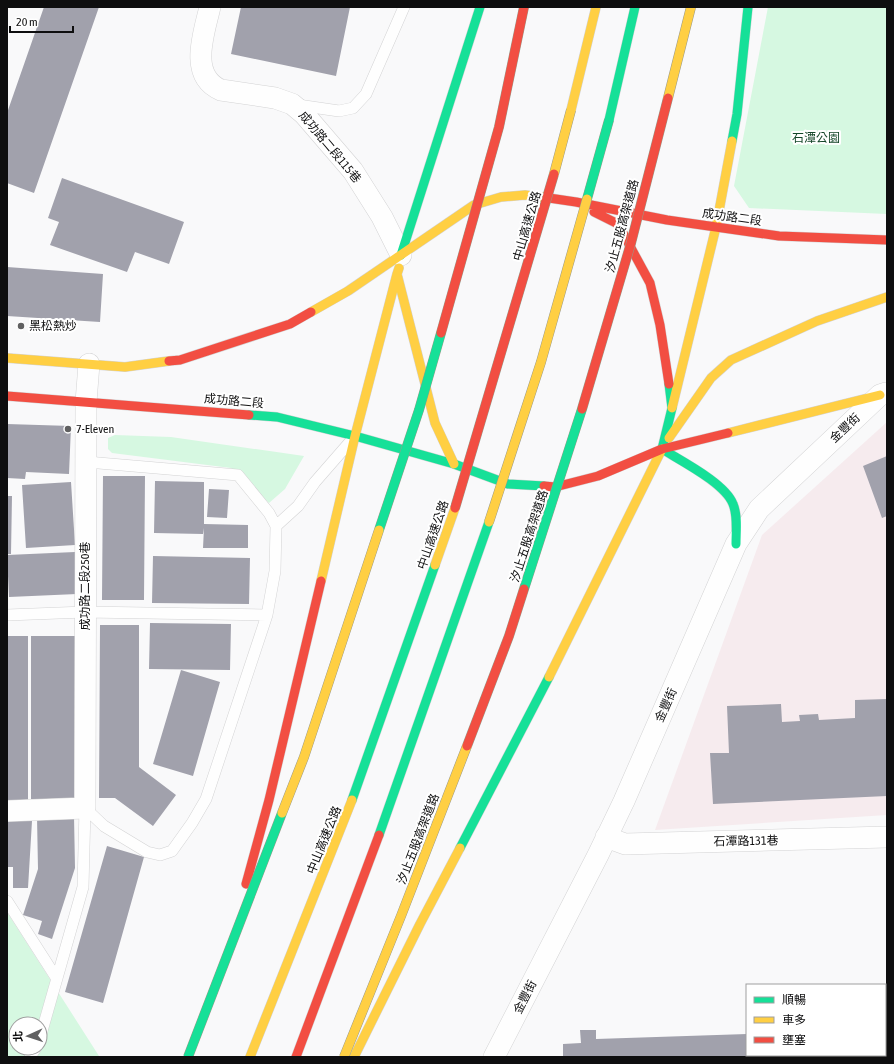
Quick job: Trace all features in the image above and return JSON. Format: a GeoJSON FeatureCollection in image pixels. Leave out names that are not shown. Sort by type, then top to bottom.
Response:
{"type":"FeatureCollection","features":[{"type":"Feature","properties":{"kind":"main road"},"geometry":{"type":"LineString","coordinates":[[200,1050],[269,800],[355,436],[399,264],[480,7]]}},
{"type":"Feature","properties":{"kind":"main road"},"geometry":{"type":"LineString","coordinates":[[188,1057],[304,757],[419,410],[499,127],[524,7]]}},
{"type":"Feature","properties":{"kind":"main road","name":"中山高速公路"},"geometry":{"type":"LineString","coordinates":[[250,1057],[350,808],[455,508],[561,151],[596,7]]}},
{"type":"Feature","properties":{"kind":"main road"},"geometry":{"type":"LineString","coordinates":[[296,1057],[379,834],[489,522],[541,362],[609,120],[635,7]]}},
{"type":"Feature","properties":{"kind":"main road","name":"汐止五股高架道路"},"geometry":{"type":"LineString","coordinates":[[344,1057],[404,909],[509,636],[574,436],[631,243],[691,7]]}},
{"type":"Feature","properties":{"kind":"main road"},"geometry":{"type":"LineString","coordinates":[[672,408],[716,227],[737,114],[748,7]]}},
{"type":"Feature","properties":{"kind":"main road","name":"成功路二段"},"geometry":{"type":"LineString","coordinates":[[7,358],[125,367],[180,360],[290,324],[399,264],[474,205],[501,197],[525,195],[576,202],[667,220],[779,236],[887,240]]}},
{"type":"Feature","properties":{"kind":"main road","name":"成功路二段"},"geometry":{"type":"LineString","coordinates":[[7,396],[277,417],[355,436],[454,464],[508,484],[555,487],[598,476],[662,449],[672,408],[660,325],[650,283],[618,224],[576,202]]}},
{"type":"Feature","properties":{"kind":"main road"},"geometry":{"type":"LineString","coordinates":[[399,264],[435,423],[454,464]]}},
{"type":"Feature","properties":{"kind":"main road"},"geometry":{"type":"LineString","coordinates":[[354,1057],[420,924],[550,676],[662,449],[711,378],[731,360],[817,321],[887,297]]}},
{"type":"Feature","properties":{"kind":"main road"},"geometry":{"type":"LineString","coordinates":[[662,449],[883,394]]}},
{"type":"Feature","properties":{"kind":"main road"},"geometry":{"type":"LineString","coordinates":[[662,449],[718,486],[731,498],[736,516],[736,544]]}},
{"type":"Feature","properties":{"kind":"street","name":"成功路二段115巷"},"geometry":{"type":"LineString","coordinates":[[210,7],[203,37],[201,58],[203,72],[208,81],[214,87],[221,90],[275,98],[292,104],[304,114],[353,171],[382,217],[399,264]]}},
{"type":"Feature","properties":{"kind":"street","name":"成功路二段250巷"},"geometry":{"type":"LineString","coordinates":[[84,808],[86,402],[89,364]]}},
{"type":"Feature","properties":{"kind":"street","name":"金豐街"},"geometry":{"type":"LineString","coordinates":[[494,1057],[598,855],[624,801],[736,544],[759,509],[883,394]]}},
{"type":"Feature","properties":{"kind":"street"},"geometry":{"type":"LineString","coordinates":[[7,811],[84,808]]}},
{"type":"Feature","properties":{"kind":"street","name":"石潭路131巷"},"geometry":{"type":"LineString","coordinates":[[606,838],[625,844],[887,837]]}},
{"type":"Feature","properties":{"kind":"lane","name":"成功路二段115巷"},"geometry":{"type":"LineString","coordinates":[[292,104],[339,111],[353,108],[366,94],[404,7]]}},
{"type":"Feature","properties":{"kind":"lane"},"geometry":{"type":"LineString","coordinates":[[276,526],[298,506],[315,482],[355,436]]}},
{"type":"Feature","properties":{"kind":"lane"},"geometry":{"type":"LineString","coordinates":[[84,808],[104,826],[147,852],[160,855],[172,851],[192,823],[206,800],[267,615],[275,571],[276,526],[269,513],[238,475],[86,462]]}},
{"type":"Feature","properties":{"kind":"lane"},"geometry":{"type":"LineString","coordinates":[[7,615],[85,612],[267,615]]}},
{"type":"Feature","properties":{"kind":"lane"},"geometry":{"type":"LineString","coordinates":[[46,1016],[83,887],[84,808]]}},
{"type":"Feature","properties":{"kind":"lane"},"geometry":{"type":"LineString","coordinates":[[7,901],[57,979]]}},
{"type":"Feature","properties":{"kind":"shaded area"},"geometry":{"type":"Polygon","coordinates":[[[887,422],[887,815],[655,830],[762,535],[887,422]]]}},
{"type":"Feature","properties":{"kind":"green space","name":"石潭公園"},"geometry":{"type":"Polygon","coordinates":[[[768,7],[887,7],[887,214],[749,208],[734,186],[768,7]]]}},
{"type":"Feature","properties":{"kind":"green space"},"geometry":{"type":"Polygon","coordinates":[[[115,435],[171,437],[304,456],[285,489],[269,503],[231,468],[112,453],[108,449],[108,438],[115,435]]]}},
{"type":"Feature","properties":{"kind":"green space"},"geometry":{"type":"Polygon","coordinates":[[[7,912],[99,1056],[7,1057],[7,912]]]}},
{"type":"Feature","properties":{"kind":"building"},"geometry":{"type":"Polygon","coordinates":[[[44,7],[99,7],[34,193],[7,183],[7,113],[44,7]]]}},
{"type":"Feature","properties":{"kind":"building"},"geometry":{"type":"Polygon","coordinates":[[[241,7],[350,7],[336,76],[231,54],[241,7]]]}},
{"type":"Feature","properties":{"kind":"building"},"geometry":{"type":"Polygon","coordinates":[[[62,178],[184,222],[169,264],[135,252],[127,272],[50,245],[59,222],[48,218],[62,178]]]}},
{"type":"Feature","properties":{"kind":"building"},"geometry":{"type":"Polygon","coordinates":[[[7,267],[103,274],[100,322],[7,316],[7,267]]]}},
{"type":"Feature","properties":{"kind":"building"},"geometry":{"type":"Polygon","coordinates":[[[7,424],[71,426],[69,474],[26,472],[25,479],[7,478],[7,424]]]}},
{"type":"Feature","properties":{"kind":"building"},"geometry":{"type":"Polygon","coordinates":[[[887,456],[887,516],[882,518],[863,466],[887,456]]]}},
{"type":"Feature","properties":{"kind":"building"},"geometry":{"type":"Polygon","coordinates":[[[103,476],[145,476],[144,600],[102,600],[103,476]]]}},
{"type":"Feature","properties":{"kind":"building"},"geometry":{"type":"Polygon","coordinates":[[[155,481],[204,482],[204,524],[248,525],[248,548],[203,548],[204,528],[203,534],[154,533],[155,481]]]}},
{"type":"Feature","properties":{"kind":"building"},"geometry":{"type":"Polygon","coordinates":[[[71,482],[75,545],[26,548],[22,485],[71,482]]]}},
{"type":"Feature","properties":{"kind":"building"},"geometry":{"type":"Polygon","coordinates":[[[209,489],[229,490],[227,518],[207,517],[209,489]]]}},
{"type":"Feature","properties":{"kind":"building"},"geometry":{"type":"Polygon","coordinates":[[[7,496],[12,496],[11,554],[7,554],[7,496]]]}},
{"type":"Feature","properties":{"kind":"building"},"geometry":{"type":"Polygon","coordinates":[[[75,552],[77,594],[9,597],[7,555],[75,552]]]}},
{"type":"Feature","properties":{"kind":"building"},"geometry":{"type":"Polygon","coordinates":[[[153,556],[250,558],[249,604],[152,603],[153,556]]]}},
{"type":"Feature","properties":{"kind":"building"},"geometry":{"type":"Polygon","coordinates":[[[150,623],[231,624],[230,670],[149,669],[150,623]]]}},
{"type":"Feature","properties":{"kind":"building"},"geometry":{"type":"Polygon","coordinates":[[[100,625],[139,625],[139,767],[176,795],[153,826],[115,798],[99,798],[100,625]]]}},
{"type":"Feature","properties":{"kind":"building"},"geometry":{"type":"Polygon","coordinates":[[[7,636],[28,636],[28,800],[7,800],[7,636]]]}},
{"type":"Feature","properties":{"kind":"building"},"geometry":{"type":"Polygon","coordinates":[[[31,636],[75,636],[76,799],[31,799],[31,636]]]}},
{"type":"Feature","properties":{"kind":"building"},"geometry":{"type":"Polygon","coordinates":[[[181,670],[220,682],[193,776],[153,764],[181,670]]]}},
{"type":"Feature","properties":{"kind":"building"},"geometry":{"type":"Polygon","coordinates":[[[887,699],[887,796],[713,804],[710,753],[729,753],[727,706],[781,704],[782,722],[800,721],[799,715],[818,714],[819,720],[855,718],[855,700],[887,699]]]}},
{"type":"Feature","properties":{"kind":"building"},"geometry":{"type":"Polygon","coordinates":[[[74,816],[75,868],[52,939],[38,934],[42,921],[23,915],[38,869],[37,817],[74,816]]]}},
{"type":"Feature","properties":{"kind":"building"},"geometry":{"type":"Polygon","coordinates":[[[7,820],[32,821],[28,888],[13,888],[13,867],[7,867],[7,820]]]}},
{"type":"Feature","properties":{"kind":"building"},"geometry":{"type":"Polygon","coordinates":[[[107,846],[144,857],[103,1003],[65,992],[107,846]]]}},
{"type":"Feature","properties":{"kind":"building"},"geometry":{"type":"Polygon","coordinates":[[[580,1030],[596,1030],[596,1039],[746,1034],[746,1056],[791,1057],[563,1057],[563,1044],[581,1043],[580,1030]]]}},
{"type":"Feature","properties":{"kind":"traffic: fast"},"geometry":{"type":"LineString","coordinates":[[401,255],[480,7]]}},
{"type":"Feature","properties":{"kind":"traffic: fast"},"geometry":{"type":"LineString","coordinates":[[609,120],[635,7]]}},
{"type":"Feature","properties":{"kind":"traffic: fast"},"geometry":{"type":"LineString","coordinates":[[732,141],[737,114],[748,7]]}},
{"type":"Feature","properties":{"kind":"traffic: fast"},"geometry":{"type":"LineString","coordinates":[[587,199],[609,120]]}},
{"type":"Feature","properties":{"kind":"traffic: fast"},"geometry":{"type":"LineString","coordinates":[[379,530],[419,410],[441,333]]}},
{"type":"Feature","properties":{"kind":"traffic: fast"},"geometry":{"type":"LineString","coordinates":[[662,449],[672,408],[669,384]]}},
{"type":"Feature","properties":{"kind":"traffic: fast"},"geometry":{"type":"LineString","coordinates":[[524,589],[582,409]]}},
{"type":"Feature","properties":{"kind":"traffic: fast"},"geometry":{"type":"LineString","coordinates":[[249,415],[277,417],[355,436],[454,464],[508,484],[544,486]]}},
{"type":"Feature","properties":{"kind":"traffic: fast"},"geometry":{"type":"LineString","coordinates":[[662,449],[702,473],[721,488],[728,496],[736,513],[736,544]]}},
{"type":"Feature","properties":{"kind":"traffic: fast"},"geometry":{"type":"LineString","coordinates":[[379,835],[489,522]]}},
{"type":"Feature","properties":{"kind":"traffic: fast"},"geometry":{"type":"LineString","coordinates":[[352,800],[435,565]]}},
{"type":"Feature","properties":{"kind":"traffic: fast"},"geometry":{"type":"LineString","coordinates":[[460,848],[549,677]]}},
{"type":"Feature","properties":{"kind":"traffic: fast"},"geometry":{"type":"LineString","coordinates":[[188,1057],[282,813]]}},
{"type":"Feature","properties":{"kind":"traffic: slow"},"geometry":{"type":"LineString","coordinates":[[571,110],[596,7]]}},
{"type":"Feature","properties":{"kind":"traffic: slow"},"geometry":{"type":"LineString","coordinates":[[668,98],[691,7]]}},
{"type":"Feature","properties":{"kind":"traffic: slow"},"geometry":{"type":"LineString","coordinates":[[554,174],[571,110]]}},
{"type":"Feature","properties":{"kind":"traffic: slow"},"geometry":{"type":"LineString","coordinates":[[672,408],[716,227],[732,141]]}},
{"type":"Feature","properties":{"kind":"traffic: slow"},"geometry":{"type":"LineString","coordinates":[[311,312],[348,291],[474,205],[501,197],[525,195],[549,198]]}},
{"type":"Feature","properties":{"kind":"traffic: slow"},"geometry":{"type":"LineString","coordinates":[[489,522],[541,362],[587,199]]}},
{"type":"Feature","properties":{"kind":"traffic: slow"},"geometry":{"type":"LineString","coordinates":[[399,268],[397,274],[435,423],[454,464]]}},
{"type":"Feature","properties":{"kind":"traffic: slow"},"geometry":{"type":"LineString","coordinates":[[321,581],[355,436],[397,274]]}},
{"type":"Feature","properties":{"kind":"traffic: slow"},"geometry":{"type":"LineString","coordinates":[[669,438],[711,378],[731,360],[817,321],[887,297]]}},
{"type":"Feature","properties":{"kind":"traffic: slow"},"geometry":{"type":"LineString","coordinates":[[7,358],[125,367],[169,361]]}},
{"type":"Feature","properties":{"kind":"traffic: slow"},"geometry":{"type":"LineString","coordinates":[[728,433],[880,395]]}},
{"type":"Feature","properties":{"kind":"traffic: slow"},"geometry":{"type":"LineString","coordinates":[[549,677],[662,449]]}},
{"type":"Feature","properties":{"kind":"traffic: slow"},"geometry":{"type":"LineString","coordinates":[[435,565],[455,508]]}},
{"type":"Feature","properties":{"kind":"traffic: slow"},"geometry":{"type":"LineString","coordinates":[[282,813],[304,757],[379,530]]}},
{"type":"Feature","properties":{"kind":"traffic: slow"},"geometry":{"type":"LineString","coordinates":[[344,1057],[467,746]]}},
{"type":"Feature","properties":{"kind":"traffic: slow"},"geometry":{"type":"LineString","coordinates":[[250,1057],[352,800]]}},
{"type":"Feature","properties":{"kind":"traffic: slow"},"geometry":{"type":"LineString","coordinates":[[354,1057],[420,924],[460,848]]}},
{"type":"Feature","properties":{"kind":"traffic: jam"},"geometry":{"type":"LineString","coordinates":[[441,333],[499,127],[524,7]]}},
{"type":"Feature","properties":{"kind":"traffic: jam"},"geometry":{"type":"LineString","coordinates":[[582,409],[631,243],[668,98]]}},
{"type":"Feature","properties":{"kind":"traffic: jam"},"geometry":{"type":"LineString","coordinates":[[455,508],[554,174]]}},
{"type":"Feature","properties":{"kind":"traffic: jam"},"geometry":{"type":"LineString","coordinates":[[549,198],[667,220],[779,236],[887,240]]}},
{"type":"Feature","properties":{"kind":"traffic: jam"},"geometry":{"type":"LineString","coordinates":[[594,212],[618,224],[650,283],[660,325],[669,384]]}},
{"type":"Feature","properties":{"kind":"traffic: jam"},"geometry":{"type":"LineString","coordinates":[[169,361],[180,360],[290,324],[311,312]]}},
{"type":"Feature","properties":{"kind":"traffic: jam"},"geometry":{"type":"LineString","coordinates":[[7,396],[249,415]]}},
{"type":"Feature","properties":{"kind":"traffic: jam"},"geometry":{"type":"LineString","coordinates":[[544,486],[555,487],[598,476],[662,449],[728,433]]}},
{"type":"Feature","properties":{"kind":"traffic: jam"},"geometry":{"type":"LineString","coordinates":[[246,884],[269,800],[321,581]]}},
{"type":"Feature","properties":{"kind":"traffic: jam"},"geometry":{"type":"LineString","coordinates":[[467,746],[509,636],[524,589]]}},
{"type":"Feature","properties":{"kind":"traffic: jam"},"geometry":{"type":"LineString","coordinates":[[296,1057],[379,835]]}},
{"type":"Feature","properties":{"kind":"place","name":"黑松熱炒"},"geometry":{"type":"Point","coordinates":[21,326]}},
{"type":"Feature","properties":{"kind":"place","name":"7-Eleven"},"geometry":{"type":"Point","coordinates":[68,429]}}]}
